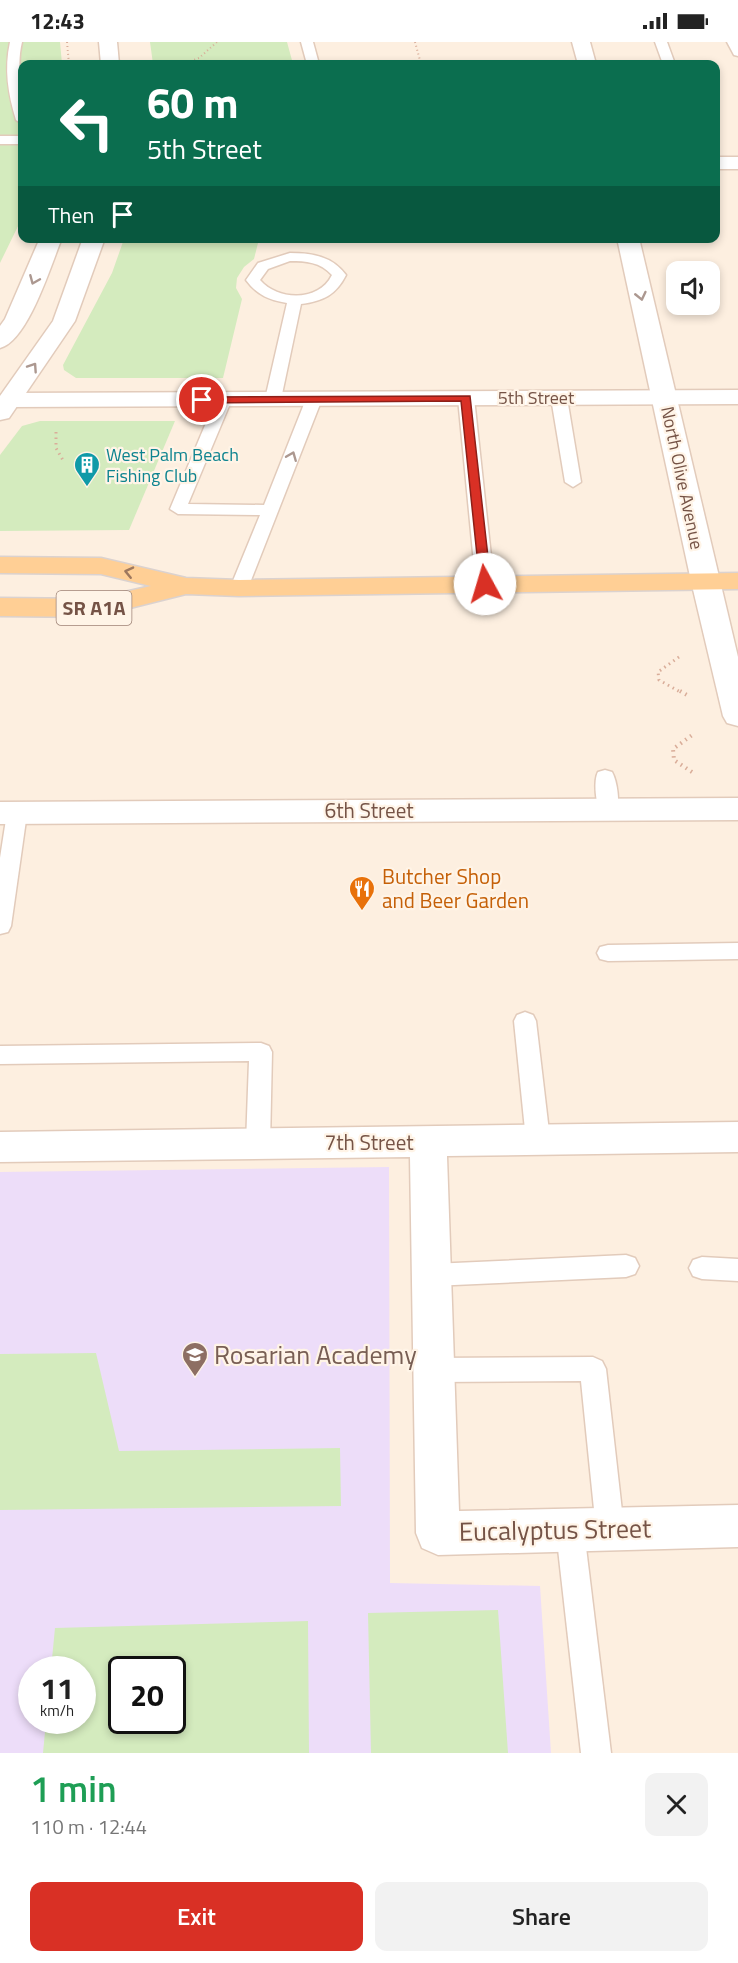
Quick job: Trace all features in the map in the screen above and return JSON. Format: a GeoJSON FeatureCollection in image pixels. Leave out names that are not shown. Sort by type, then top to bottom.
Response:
{"type":"FeatureCollection","features":[{"type":"Feature","properties":{"kind":"main road","name":"SR A1A"},"geometry":{"type":"LineString","coordinates":[[0,565],[102,566],[186,586],[239,588],[738,581]]}},
{"type":"Feature","properties":{"kind":"main road","name":"SR A1A"},"geometry":{"type":"LineString","coordinates":[[0,607],[94,608],[186,586]]}},
{"type":"Feature","properties":{"kind":"street"},"geometry":{"type":"LineString","coordinates":[[108,42],[110,60]]}},
{"type":"Feature","properties":{"kind":"street"},"geometry":{"type":"LineString","coordinates":[[581,42],[586,60]]}},
{"type":"Feature","properties":{"kind":"street"},"geometry":{"type":"LineString","coordinates":[[720,163],[738,163]]}},
{"type":"Feature","properties":{"kind":"street"},"geometry":{"type":"LineString","coordinates":[[0,340],[16,321],[49,243]]}},
{"type":"Feature","properties":{"kind":"street"},"geometry":{"type":"LineString","coordinates":[[5,406],[64,321],[92,243]]}},
{"type":"Feature","properties":{"kind":"street","name":"North Olive Avenue"},"geometry":{"type":"LineString","coordinates":[[629,243],[705,581],[738,716]]}},
{"type":"Feature","properties":{"kind":"street","name":"5th Street"},"geometry":{"type":"LineString","coordinates":[[5,406],[224,399],[738,397]]}},
{"type":"Feature","properties":{"kind":"street","name":"6th Street"},"geometry":{"type":"LineString","coordinates":[[8,813],[738,809]]}},
{"type":"Feature","properties":{"kind":"street","name":"7th Street"},"geometry":{"type":"LineString","coordinates":[[0,1147],[429,1143],[738,1137]]}},
{"type":"Feature","properties":{"kind":"street","name":"Eucalyptus Street"},"geometry":{"type":"LineString","coordinates":[[429,1143],[438,1533],[738,1526]]}},
{"type":"Feature","properties":{"kind":"lane"},"geometry":{"type":"LineString","coordinates":[[16,42],[13,88],[18,106]]}},
{"type":"Feature","properties":{"kind":"lane"},"geometry":{"type":"LineString","coordinates":[[308,42],[312,60]]}},
{"type":"Feature","properties":{"kind":"lane"},"geometry":{"type":"LineString","coordinates":[[661,42],[668,60]]}},
{"type":"Feature","properties":{"kind":"lane"},"geometry":{"type":"LineString","coordinates":[[733,42],[738,53]]}},
{"type":"Feature","properties":{"kind":"lane"},"geometry":{"type":"LineString","coordinates":[[0,140],[18,140]]}},
{"type":"Feature","properties":{"kind":"lane"},"geometry":{"type":"LineString","coordinates":[[306,253],[333,267],[339,275],[337,284],[328,292],[313,297],[294,299],[266,293],[256,287],[253,280],[255,272],[263,265],[275,260],[306,253]]}},
{"type":"Feature","properties":{"kind":"lane"},"geometry":{"type":"LineString","coordinates":[[273,399],[294,299]]}},
{"type":"Feature","properties":{"kind":"lane"},"geometry":{"type":"LineString","coordinates":[[466,398],[485,584]]}},
{"type":"Feature","properties":{"kind":"lane"},"geometry":{"type":"LineString","coordinates":[[559,398],[573,482]]}},
{"type":"Feature","properties":{"kind":"lane"},"geometry":{"type":"LineString","coordinates":[[224,399],[178,509],[270,510]]}},
{"type":"Feature","properties":{"kind":"lane"},"geometry":{"type":"LineString","coordinates":[[239,588],[314,399]]}},
{"type":"Feature","properties":{"kind":"lane"},"geometry":{"type":"LineString","coordinates":[[605,777],[608,809]]}},
{"type":"Feature","properties":{"kind":"lane"},"geometry":{"type":"LineString","coordinates":[[0,926],[8,813]]}},
{"type":"Feature","properties":{"kind":"lane"},"geometry":{"type":"LineString","coordinates":[[608,953],[738,951]]}},
{"type":"Feature","properties":{"kind":"lane"},"geometry":{"type":"LineString","coordinates":[[525,1021],[538,1140]]}},
{"type":"Feature","properties":{"kind":"lane"},"geometry":{"type":"LineString","coordinates":[[0,1055],[261,1052],[258,1144]]}},
{"type":"Feature","properties":{"kind":"lane"},"geometry":{"type":"LineString","coordinates":[[432,1275],[626,1266]]}},
{"type":"Feature","properties":{"kind":"lane"},"geometry":{"type":"LineString","coordinates":[[702,1268],[738,1270]]}},
{"type":"Feature","properties":{"kind":"lane"},"geometry":{"type":"LineString","coordinates":[[434,1370],[593,1369],[590,1530],[596,1753]]}},
{"type":"Feature","properties":{"kind":"path"},"geometry":{"type":"LineString","coordinates":[[67,42],[69,60]]}},
{"type":"Feature","properties":{"kind":"path"},"geometry":{"type":"LineString","coordinates":[[194,60],[217,42]]}},
{"type":"Feature","properties":{"kind":"path"},"geometry":{"type":"LineString","coordinates":[[415,42],[420,60]]}},
{"type":"Feature","properties":{"kind":"path"},"geometry":{"type":"LineString","coordinates":[[57,427],[56,448],[64,462]]}},
{"type":"Feature","properties":{"kind":"path"},"geometry":{"type":"LineString","coordinates":[[679,657],[658,672],[659,680],[687,695]]}},
{"type":"Feature","properties":{"kind":"path"},"geometry":{"type":"LineString","coordinates":[[695,733],[673,749],[674,760],[696,775]]}},
{"type":"Feature","properties":{"kind":"shaded area","name":"Rosarian Academy"},"geometry":{"type":"Polygon","coordinates":[[[389,1167],[390,1583],[540,1586],[551,1753],[0,1753],[0,1172],[389,1167]]]}},
{"type":"Feature","properties":{"kind":"green space"},"geometry":{"type":"Polygon","coordinates":[[[0,42],[60,42],[62,60],[18,60],[18,226],[0,263],[0,42]]]}},
{"type":"Feature","properties":{"kind":"green space"},"geometry":{"type":"Polygon","coordinates":[[[150,42],[287,42],[292,60],[152,60],[150,42]]]}},
{"type":"Feature","properties":{"kind":"green space"},"geometry":{"type":"Polygon","coordinates":[[[123,243],[258,243],[254,259],[244,267],[237,278],[236,288],[242,299],[223,378],[76,378],[64,370],[63,365],[112,273],[123,243]]]}},
{"type":"Feature","properties":{"kind":"green space"},"geometry":{"type":"Polygon","coordinates":[[[40,421],[175,421],[129,530],[0,531],[0,455],[22,426],[40,421]]]}},
{"type":"Feature","properties":{"kind":"green space"},"geometry":{"type":"Polygon","coordinates":[[[96,1353],[119,1451],[340,1448],[341,1506],[0,1510],[0,1354],[96,1353]]]}},
{"type":"Feature","properties":{"kind":"green space"},"geometry":{"type":"Polygon","coordinates":[[[498,1610],[508,1753],[371,1753],[368,1613],[498,1610]]]}},
{"type":"Feature","properties":{"kind":"green space"},"geometry":{"type":"Polygon","coordinates":[[[308,1621],[309,1753],[43,1753],[45,1734],[96,1734],[96,1656],[52,1656],[55,1628],[308,1621]]]}},
{"type":"Feature","properties":{"kind":"place","name":"West Palm Beach Fishing Club"},"geometry":{"type":"Point","coordinates":[87,488]}},
{"type":"Feature","properties":{"kind":"place","name":"Butcher Shop and Beer Garden"},"geometry":{"type":"Point","coordinates":[362,912]}},
{"type":"Feature","properties":{"kind":"place","name":"Rosarian Academy"},"geometry":{"type":"Point","coordinates":[195,1378]}},
{"type":"Feature","properties":{"kind":"route"},"geometry":{"type":"LineString","coordinates":[[202,400],[466,398],[485,584]]}}]}
